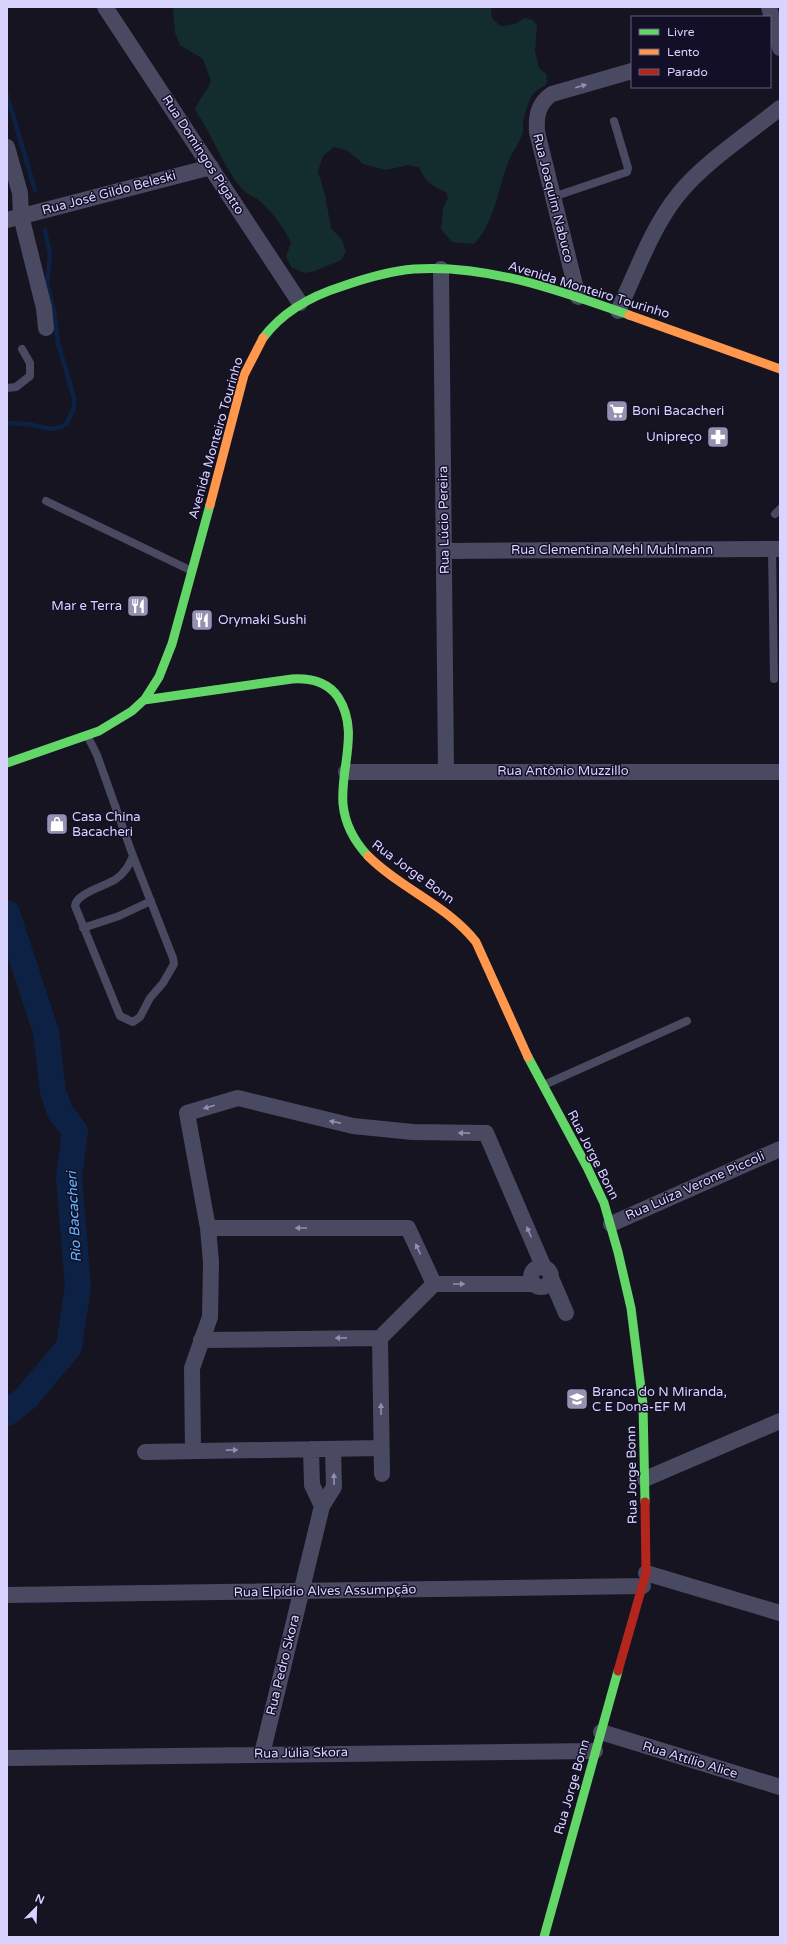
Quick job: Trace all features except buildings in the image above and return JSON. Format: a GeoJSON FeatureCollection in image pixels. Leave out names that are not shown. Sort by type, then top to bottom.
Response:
{"type":"FeatureCollection","features":[{"type":"Feature","properties":{"kind":"street","name":"Rua Domingos Pigatto"},"geometry":{"type":"LineString","coordinates":[[105,7],[212,166],[300,303]]}},
{"type":"Feature","properties":{"kind":"street"},"geometry":{"type":"LineString","coordinates":[[771,19],[773,31],[780,48]]}},
{"type":"Feature","properties":{"kind":"street","name":"Rua Joaquim Nabuco"},"geometry":{"type":"LineString","coordinates":[[578,297],[536,132],[536,120],[539,108],[544,99],[552,94],[631,71]]}},
{"type":"Feature","properties":{"kind":"street"},"geometry":{"type":"LineString","coordinates":[[618,311],[657,229],[678,194],[704,170],[780,108]]}},
{"type":"Feature","properties":{"kind":"street"},"geometry":{"type":"LineString","coordinates":[[7,147],[20,193],[14,218],[44,308],[46,328]]}},
{"type":"Feature","properties":{"kind":"street","name":"Rua José Gildo Beleski"},"geometry":{"type":"LineString","coordinates":[[14,218],[212,166]]}},
{"type":"Feature","properties":{"kind":"street","name":"Avenida Monteiro Tourinho"},"geometry":{"type":"LineString","coordinates":[[7,762],[88,736],[118,720],[144,700],[169,655],[193,572],[238,397],[249,363],[261,340],[271,327],[286,312],[300,303],[330,291],[378,276],[403,271],[441,269],[500,276],[578,297],[780,369]]}},
{"type":"Feature","properties":{"kind":"street","name":"Rua Lúcio Pereira"},"geometry":{"type":"LineString","coordinates":[[441,269],[446,771]]}},
{"type":"Feature","properties":{"kind":"street","name":"Rua Clementina Mehl Muhlmann"},"geometry":{"type":"LineString","coordinates":[[444,551],[776,549]]}},
{"type":"Feature","properties":{"kind":"street","name":"Rua Jorge Bonn"},"geometry":{"type":"LineString","coordinates":[[144,700],[288,679],[306,678],[320,681],[329,687],[338,697],[348,721],[349,736],[343,794],[344,815],[353,837],[370,859],[454,918],[466,929],[476,942],[510,1021],[542,1086],[597,1187],[610,1224],[629,1301],[636,1343],[642,1404],[645,1479],[644,1579],[544,1937]]}},
{"type":"Feature","properties":{"kind":"street","name":"Avenida Monteiro Tourinho"},"geometry":{"type":"LineString","coordinates":[[7,755],[33,753]]}},
{"type":"Feature","properties":{"kind":"street","name":"Rua Antônio Muzzillo"},"geometry":{"type":"LineString","coordinates":[[346,772],[780,772]]}},
{"type":"Feature","properties":{"kind":"street"},"geometry":{"type":"LineString","coordinates":[[193,1451],[192,1368],[211,1309],[211,1262],[208,1228],[187,1113],[238,1098],[353,1126],[413,1132],[486,1133],[566,1313]]}},
{"type":"Feature","properties":{"kind":"street","name":"Rua Luíza Verone Piccoli"},"geometry":{"type":"LineString","coordinates":[[610,1224],[780,1149]]}},
{"type":"Feature","properties":{"kind":"street"},"geometry":{"type":"LineString","coordinates":[[208,1228],[408,1228],[434,1284]]}},
{"type":"Feature","properties":{"kind":"street"},"geometry":{"type":"LineString","coordinates":[[201,1340],[380,1338],[434,1284],[533,1284],[531,1278],[533,1271],[538,1268],[548,1273]]}},
{"type":"Feature","properties":{"kind":"street"},"geometry":{"type":"LineString","coordinates":[[380,1338],[382,1474]]}},
{"type":"Feature","properties":{"kind":"street"},"geometry":{"type":"LineString","coordinates":[[645,1479],[780,1421]]}},
{"type":"Feature","properties":{"kind":"street"},"geometry":{"type":"LineString","coordinates":[[145,1452],[381,1448]]}},
{"type":"Feature","properties":{"kind":"street"},"geometry":{"type":"LineString","coordinates":[[311,1449],[312,1485],[322,1506]]}},
{"type":"Feature","properties":{"kind":"street","name":"Rua Pedro Skora"},"geometry":{"type":"LineString","coordinates":[[262,1754],[322,1506],[334,1487],[333,1449]]}},
{"type":"Feature","properties":{"kind":"street","name":"Rua Elpídio Alves Assumpção"},"geometry":{"type":"LineString","coordinates":[[7,1595],[301,1591],[644,1579],[780,1613]]}},
{"type":"Feature","properties":{"kind":"street","name":"Rua Attílio Alice"},"geometry":{"type":"LineString","coordinates":[[601,1732],[780,1787]]}},
{"type":"Feature","properties":{"kind":"street","name":"Rua Júlia Skora"},"geometry":{"type":"LineString","coordinates":[[7,1758],[595,1751]]}},
{"type":"Feature","properties":{"kind":"lane"},"geometry":{"type":"LineString","coordinates":[[553,197],[627,172],[628,168],[614,122]]}},
{"type":"Feature","properties":{"kind":"lane"},"geometry":{"type":"LineString","coordinates":[[7,388],[16,387],[30,376],[30,363],[22,349]]}},
{"type":"Feature","properties":{"kind":"lane"},"geometry":{"type":"LineString","coordinates":[[46,501],[193,572]]}},
{"type":"Feature","properties":{"kind":"lane"},"geometry":{"type":"LineString","coordinates":[[774,679],[776,549]]}},
{"type":"Feature","properties":{"kind":"lane"},"geometry":{"type":"LineString","coordinates":[[88,736],[97,755],[174,964],[163,983],[150,998],[140,1017],[133,1022],[120,1016],[83,928],[75,903],[89,892],[116,880],[125,872],[134,856]]}},
{"type":"Feature","properties":{"kind":"lane"},"geometry":{"type":"LineString","coordinates":[[83,928],[119,916],[152,901]]}},
{"type":"Feature","properties":{"kind":"lane"},"geometry":{"type":"LineString","coordinates":[[542,1086],[687,1021]]}},
{"type":"Feature","properties":{"kind":"green space"},"geometry":{"type":"Polygon","coordinates":[[[173,7],[491,7],[492,19],[501,26],[515,24],[525,18],[533,20],[537,26],[535,51],[539,68],[546,74],[547,82],[545,86],[533,94],[530,100],[523,119],[522,136],[509,160],[491,215],[481,235],[474,244],[452,242],[441,229],[443,208],[448,198],[446,192],[430,183],[419,167],[408,165],[386,170],[363,164],[348,151],[334,147],[323,156],[318,171],[325,195],[331,228],[342,240],[346,252],[341,260],[315,271],[304,273],[291,267],[286,256],[291,243],[286,232],[264,205],[246,193],[237,183],[195,110],[211,81],[203,59],[180,45],[175,33],[173,7]]]}},
{"type":"Feature","properties":{"kind":"waterway"},"geometry":{"type":"LineString","coordinates":[[7,95],[35,190]]}},
{"type":"Feature","properties":{"kind":"waterway"},"geometry":{"type":"LineString","coordinates":[[7,423],[27,424],[52,429],[61,427],[67,423],[74,408],[74,398],[58,343],[54,312],[47,284],[50,255],[45,230]]}},
{"type":"Feature","properties":{"kind":"waterway","name":"Rio Bacacheri"},"geometry":{"type":"LineString","coordinates":[[7,913],[46,1032],[53,1091],[60,1112],[75,1131],[69,1177],[78,1286],[69,1347],[25,1399],[7,1413]]}},
{"type":"Feature","properties":{"kind":"traffic: fast"},"geometry":{"type":"LineString","coordinates":[[263,338],[279,320],[309,300],[331,290],[369,278],[396,271],[414,269],[442,269],[497,275],[551,289],[629,315]]}},
{"type":"Feature","properties":{"kind":"traffic: fast"},"geometry":{"type":"LineString","coordinates":[[7,763],[99,731],[132,711],[145,699],[159,677],[172,644],[210,505]]}},
{"type":"Feature","properties":{"kind":"traffic: fast"},"geometry":{"type":"LineString","coordinates":[[144,700],[292,679],[312,680],[329,687],[338,697],[348,723],[348,750],[343,790],[344,812],[351,832],[358,844],[368,856]]}},
{"type":"Feature","properties":{"kind":"traffic: fast"},"geometry":{"type":"LineString","coordinates":[[528,1057],[587,1167],[604,1203],[618,1252],[631,1308],[643,1404],[645,1502]]}},
{"type":"Feature","properties":{"kind":"traffic: fast"},"geometry":{"type":"LineString","coordinates":[[544,1937],[618,1671]]}},
{"type":"Feature","properties":{"kind":"traffic: slow"},"geometry":{"type":"LineString","coordinates":[[629,315],[780,369]]}},
{"type":"Feature","properties":{"kind":"traffic: slow"},"geometry":{"type":"LineString","coordinates":[[210,505],[244,375],[263,338]]}},
{"type":"Feature","properties":{"kind":"traffic: slow"},"geometry":{"type":"LineString","coordinates":[[368,856],[381,868],[452,918],[476,942],[528,1057]]}},
{"type":"Feature","properties":{"kind":"traffic: jam"},"geometry":{"type":"LineString","coordinates":[[618,1671],[646,1573],[645,1502]]}},
{"type":"Feature","properties":{"kind":"place","name":"Boni Bacacheri"},"geometry":{"type":"Point","coordinates":[617,411]}},
{"type":"Feature","properties":{"kind":"place","name":"Unipreço"},"geometry":{"type":"Point","coordinates":[718,437]}},
{"type":"Feature","properties":{"kind":"place","name":"Mar e Terra"},"geometry":{"type":"Point","coordinates":[138,606]}},
{"type":"Feature","properties":{"kind":"place","name":"Orymaki Sushi"},"geometry":{"type":"Point","coordinates":[202,620]}},
{"type":"Feature","properties":{"kind":"place","name":"Casa China Bacacheri"},"geometry":{"type":"Point","coordinates":[57,824]}},
{"type":"Feature","properties":{"kind":"place","name":"Branca do N Miranda, C E Dona-EF M"},"geometry":{"type":"Point","coordinates":[577,1399]}}]}
